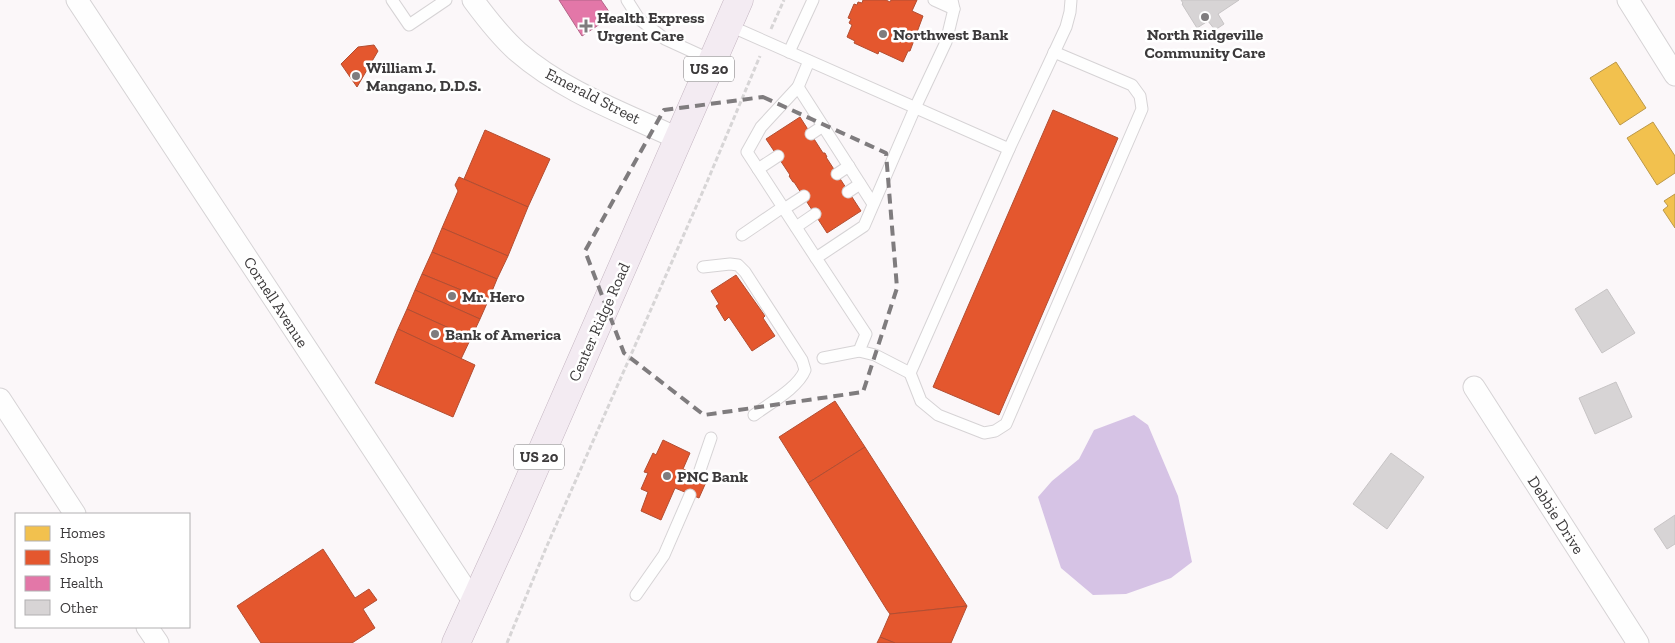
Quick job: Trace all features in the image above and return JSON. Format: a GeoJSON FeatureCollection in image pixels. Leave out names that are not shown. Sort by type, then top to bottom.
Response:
{"type":"FeatureCollection","features":[{"type":"Feature","properties":{"kind":"main road","name":"Center Ridge Road"},"geometry":{"type":"LineString","coordinates":[[456,643],[475,604],[739,0]]}},
{"type":"Feature","properties":{"kind":"street","name":"Cornell Avenue"},"geometry":{"type":"LineString","coordinates":[[77,0],[475,604]]}},
{"type":"Feature","properties":{"kind":"street","name":"Emerald Street"},"geometry":{"type":"LineString","coordinates":[[473,0],[501,36],[524,57],[556,80],[576,92],[679,138]]}},
{"type":"Feature","properties":{"kind":"street"},"geometry":{"type":"LineString","coordinates":[[1628,0],[1675,75]]}},
{"type":"Feature","properties":{"kind":"street","name":"Debbie Drive"},"geometry":{"type":"LineString","coordinates":[[1474,388],[1638,643]]}},
{"type":"Feature","properties":{"kind":"street"},"geometry":{"type":"LineString","coordinates":[[0,399],[73,513]]}},
{"type":"Feature","properties":{"kind":"street"},"geometry":{"type":"LineString","coordinates":[[148,628],[158,643]]}},
{"type":"Feature","properties":{"kind":"lane"},"geometry":{"type":"LineString","coordinates":[[392,0],[409,25],[446,0]]}},
{"type":"Feature","properties":{"kind":"lane"},"geometry":{"type":"LineString","coordinates":[[627,0],[639,19],[666,39],[712,61]]}},
{"type":"Feature","properties":{"kind":"lane"},"geometry":{"type":"LineString","coordinates":[[789,52],[812,0]]}},
{"type":"Feature","properties":{"kind":"lane"},"geometry":{"type":"LineString","coordinates":[[816,258],[864,226],[946,42],[953,4],[934,0]]}},
{"type":"Feature","properties":{"kind":"lane"},"geometry":{"type":"LineString","coordinates":[[910,374],[1009,149],[1066,27],[1072,0]]}},
{"type":"Feature","properties":{"kind":"lane"},"geometry":{"type":"LineString","coordinates":[[728,25],[1009,149]]}},
{"type":"Feature","properties":{"kind":"lane"},"geometry":{"type":"LineString","coordinates":[[823,358],[858,351],[875,355],[910,374],[921,401],[938,415],[984,433],[995,431],[1006,424],[1142,109],[1140,96],[1132,85],[1054,52]]}},
{"type":"Feature","properties":{"kind":"lane"},"geometry":{"type":"LineString","coordinates":[[809,61],[798,88],[761,127],[747,152],[866,334],[858,351]]}},
{"type":"Feature","properties":{"kind":"lane"},"geometry":{"type":"LineString","coordinates":[[798,88],[874,204]]}},
{"type":"Feature","properties":{"kind":"lane"},"geometry":{"type":"LineString","coordinates":[[811,134],[823,126]]}},
{"type":"Feature","properties":{"kind":"lane"},"geometry":{"type":"LineString","coordinates":[[758,169],[778,156]]}},
{"type":"Feature","properties":{"kind":"lane"},"geometry":{"type":"LineString","coordinates":[[837,174],[849,166]]}},
{"type":"Feature","properties":{"kind":"lane"},"geometry":{"type":"LineString","coordinates":[[848,192],[860,184]]}},
{"type":"Feature","properties":{"kind":"lane"},"geometry":{"type":"LineString","coordinates":[[742,235],[804,196]]}},
{"type":"Feature","properties":{"kind":"lane"},"geometry":{"type":"LineString","coordinates":[[796,226],[815,214]]}},
{"type":"Feature","properties":{"kind":"lane"},"geometry":{"type":"LineString","coordinates":[[703,267],[738,265],[745,272],[802,360],[805,370],[802,378],[754,415]]}},
{"type":"Feature","properties":{"kind":"lane"},"geometry":{"type":"LineString","coordinates":[[698,476],[712,438]]}},
{"type":"Feature","properties":{"kind":"lane"},"geometry":{"type":"LineString","coordinates":[[636,595],[664,555],[690,495]]}},
{"type":"Feature","properties":{"kind":"path"},"geometry":{"type":"LineString","coordinates":[[507,643],[546,548],[707,182],[784,0]]}},
{"type":"Feature","properties":{"kind":"highlighted area"},"geometry":{"type":"Polygon","coordinates":[[[763,97],[886,153],[897,288],[863,392],[704,415],[624,353],[585,251],[664,110],[763,97]]]}},
{"type":"Feature","properties":{"kind":"shaded area"},"geometry":{"type":"Polygon","coordinates":[[[1134,415],[1148,425],[1178,496],[1192,562],[1171,578],[1126,594],[1093,595],[1061,568],[1038,497],[1052,481],[1079,459],[1094,430],[1134,415]]]}},
{"type":"Feature","properties":{"kind":"building: Homes"},"geometry":{"type":"Polygon","coordinates":[[[1616,62],[1646,108],[1620,125],[1590,78],[1616,62]]]}},
{"type":"Feature","properties":{"kind":"building: Homes"},"geometry":{"type":"Polygon","coordinates":[[[1653,122],[1675,156],[1675,173],[1657,185],[1627,138],[1653,122]]]}},
{"type":"Feature","properties":{"kind":"building: Homes"},"geometry":{"type":"Polygon","coordinates":[[[1675,194],[1675,228],[1663,210],[1668,206],[1664,201],[1675,194]]]}},
{"type":"Feature","properties":{"kind":"building: Shops","name":"Northwest Bank"},"geometry":{"type":"Polygon","coordinates":[[[863,0],[886,0],[890,2],[891,0],[917,0],[912,11],[923,16],[910,51],[908,51],[903,62],[879,51],[878,54],[854,43],[855,41],[847,37],[852,25],[849,23],[851,19],[848,18],[854,4],[862,3],[863,0]]]}},
{"type":"Feature","properties":{"kind":"building: Shops","name":"William J. Mangano, D.D.S."},"geometry":{"type":"Polygon","coordinates":[[[374,45],[378,51],[357,87],[341,64],[358,47],[374,45]]]}},
{"type":"Feature","properties":{"kind":"building: Shops"},"geometry":{"type":"Polygon","coordinates":[[[1053,110],[1118,138],[999,415],[933,387],[1053,110]]]}},
{"type":"Feature","properties":{"kind":"building: Shops"},"geometry":{"type":"Polygon","coordinates":[[[800,117],[861,211],[827,233],[766,139],[800,117]]]}},
{"type":"Feature","properties":{"kind":"building: Shops"},"geometry":{"type":"Polygon","coordinates":[[[485,130],[550,159],[528,207],[464,179],[485,130]]]}},
{"type":"Feature","properties":{"kind":"building: Shops"},"geometry":{"type":"Polygon","coordinates":[[[459,177],[528,207],[508,256],[442,228],[458,191],[455,185],[459,177]]]}},
{"type":"Feature","properties":{"kind":"building: Shops"},"geometry":{"type":"Polygon","coordinates":[[[442,228],[508,256],[497,279],[432,252],[442,228]]]}},
{"type":"Feature","properties":{"kind":"building: Shops"},"geometry":{"type":"Polygon","coordinates":[[[432,252],[497,279],[488,301],[422,274],[432,252]]]}},
{"type":"Feature","properties":{"kind":"building: Shops"},"geometry":{"type":"Polygon","coordinates":[[[422,274],[488,301],[480,319],[415,290],[422,274]]]}},
{"type":"Feature","properties":{"kind":"building: Shops"},"geometry":{"type":"Polygon","coordinates":[[[736,275],[765,316],[763,318],[775,336],[752,351],[729,317],[725,321],[716,306],[719,304],[711,291],[736,275]]]}},
{"type":"Feature","properties":{"kind":"building: Shops"},"geometry":{"type":"Polygon","coordinates":[[[415,290],[480,319],[471,338],[407,309],[415,290]]]}},
{"type":"Feature","properties":{"kind":"building: Shops"},"geometry":{"type":"Polygon","coordinates":[[[407,309],[471,338],[461,359],[398,329],[407,309]]]}},
{"type":"Feature","properties":{"kind":"building: Shops"},"geometry":{"type":"Polygon","coordinates":[[[398,329],[475,365],[453,417],[375,383],[398,329]]]}},
{"type":"Feature","properties":{"kind":"building: Shops"},"geometry":{"type":"Polygon","coordinates":[[[835,401],[865,447],[808,483],[779,437],[835,401]]]}},
{"type":"Feature","properties":{"kind":"building: Shops"},"geometry":{"type":"Polygon","coordinates":[[[663,440],[690,453],[683,469],[707,480],[699,498],[675,488],[661,520],[641,511],[648,492],[641,489],[648,473],[644,472],[653,453],[656,455],[663,440]]]}},
{"type":"Feature","properties":{"kind":"building: Shops"},"geometry":{"type":"Polygon","coordinates":[[[865,447],[967,606],[890,614],[887,610],[808,483],[865,447]]]}},
{"type":"Feature","properties":{"kind":"building: Shops"},"geometry":{"type":"Polygon","coordinates":[[[323,549],[355,598],[369,589],[377,600],[363,609],[375,628],[352,643],[261,643],[237,606],[323,549]]]}},
{"type":"Feature","properties":{"kind":"building: Shops"},"geometry":{"type":"Polygon","coordinates":[[[967,606],[951,643],[895,643],[880,637],[890,614],[967,606]]]}},
{"type":"Feature","properties":{"kind":"building: Shops"},"geometry":{"type":"Polygon","coordinates":[[[880,637],[895,643],[877,643],[880,637]]]}},
{"type":"Feature","properties":{"kind":"building: Health","name":"Health Express Urgent Care"},"geometry":{"type":"Polygon","coordinates":[[[559,0],[601,0],[612,16],[582,36],[559,0]]]}},
{"type":"Feature","properties":{"kind":"building: Other","name":"North Ridgeville Community Care"},"geometry":{"type":"Polygon","coordinates":[[[1181,0],[1239,0],[1218,14],[1224,24],[1215,30],[1208,21],[1197,28],[1181,0]]]}},
{"type":"Feature","properties":{"kind":"building: Other"},"geometry":{"type":"Polygon","coordinates":[[[1607,289],[1635,333],[1602,353],[1575,309],[1607,289]]]}},
{"type":"Feature","properties":{"kind":"building: Other"},"geometry":{"type":"Polygon","coordinates":[[[1616,382],[1632,417],[1595,434],[1579,398],[1616,382]]]}},
{"type":"Feature","properties":{"kind":"building: Other"},"geometry":{"type":"Polygon","coordinates":[[[1391,453],[1424,477],[1387,529],[1353,504],[1391,453]]]}},
{"type":"Feature","properties":{"kind":"building: Other"},"geometry":{"type":"Polygon","coordinates":[[[1675,515],[1675,544],[1667,549],[1654,529],[1675,515]]]}},
{"type":"Feature","properties":{"kind":"place","name":"North Ridgeville Community Care"},"geometry":{"type":"Point","coordinates":[1205,17]}},
{"type":"Feature","properties":{"kind":"place","name":"Health Express Urgent Care"},"geometry":{"type":"Point","coordinates":[586,26]}},
{"type":"Feature","properties":{"kind":"place","name":"Northwest Bank"},"geometry":{"type":"Point","coordinates":[883,34]}},
{"type":"Feature","properties":{"kind":"place","name":"William J. Mangano, D.D.S."},"geometry":{"type":"Point","coordinates":[356,76]}},
{"type":"Feature","properties":{"kind":"place","name":"Mr. Hero"},"geometry":{"type":"Point","coordinates":[452,296]}},
{"type":"Feature","properties":{"kind":"place","name":"Bank of America"},"geometry":{"type":"Point","coordinates":[435,334]}},
{"type":"Feature","properties":{"kind":"place","name":"PNC Bank"},"geometry":{"type":"Point","coordinates":[667,476]}}]}
